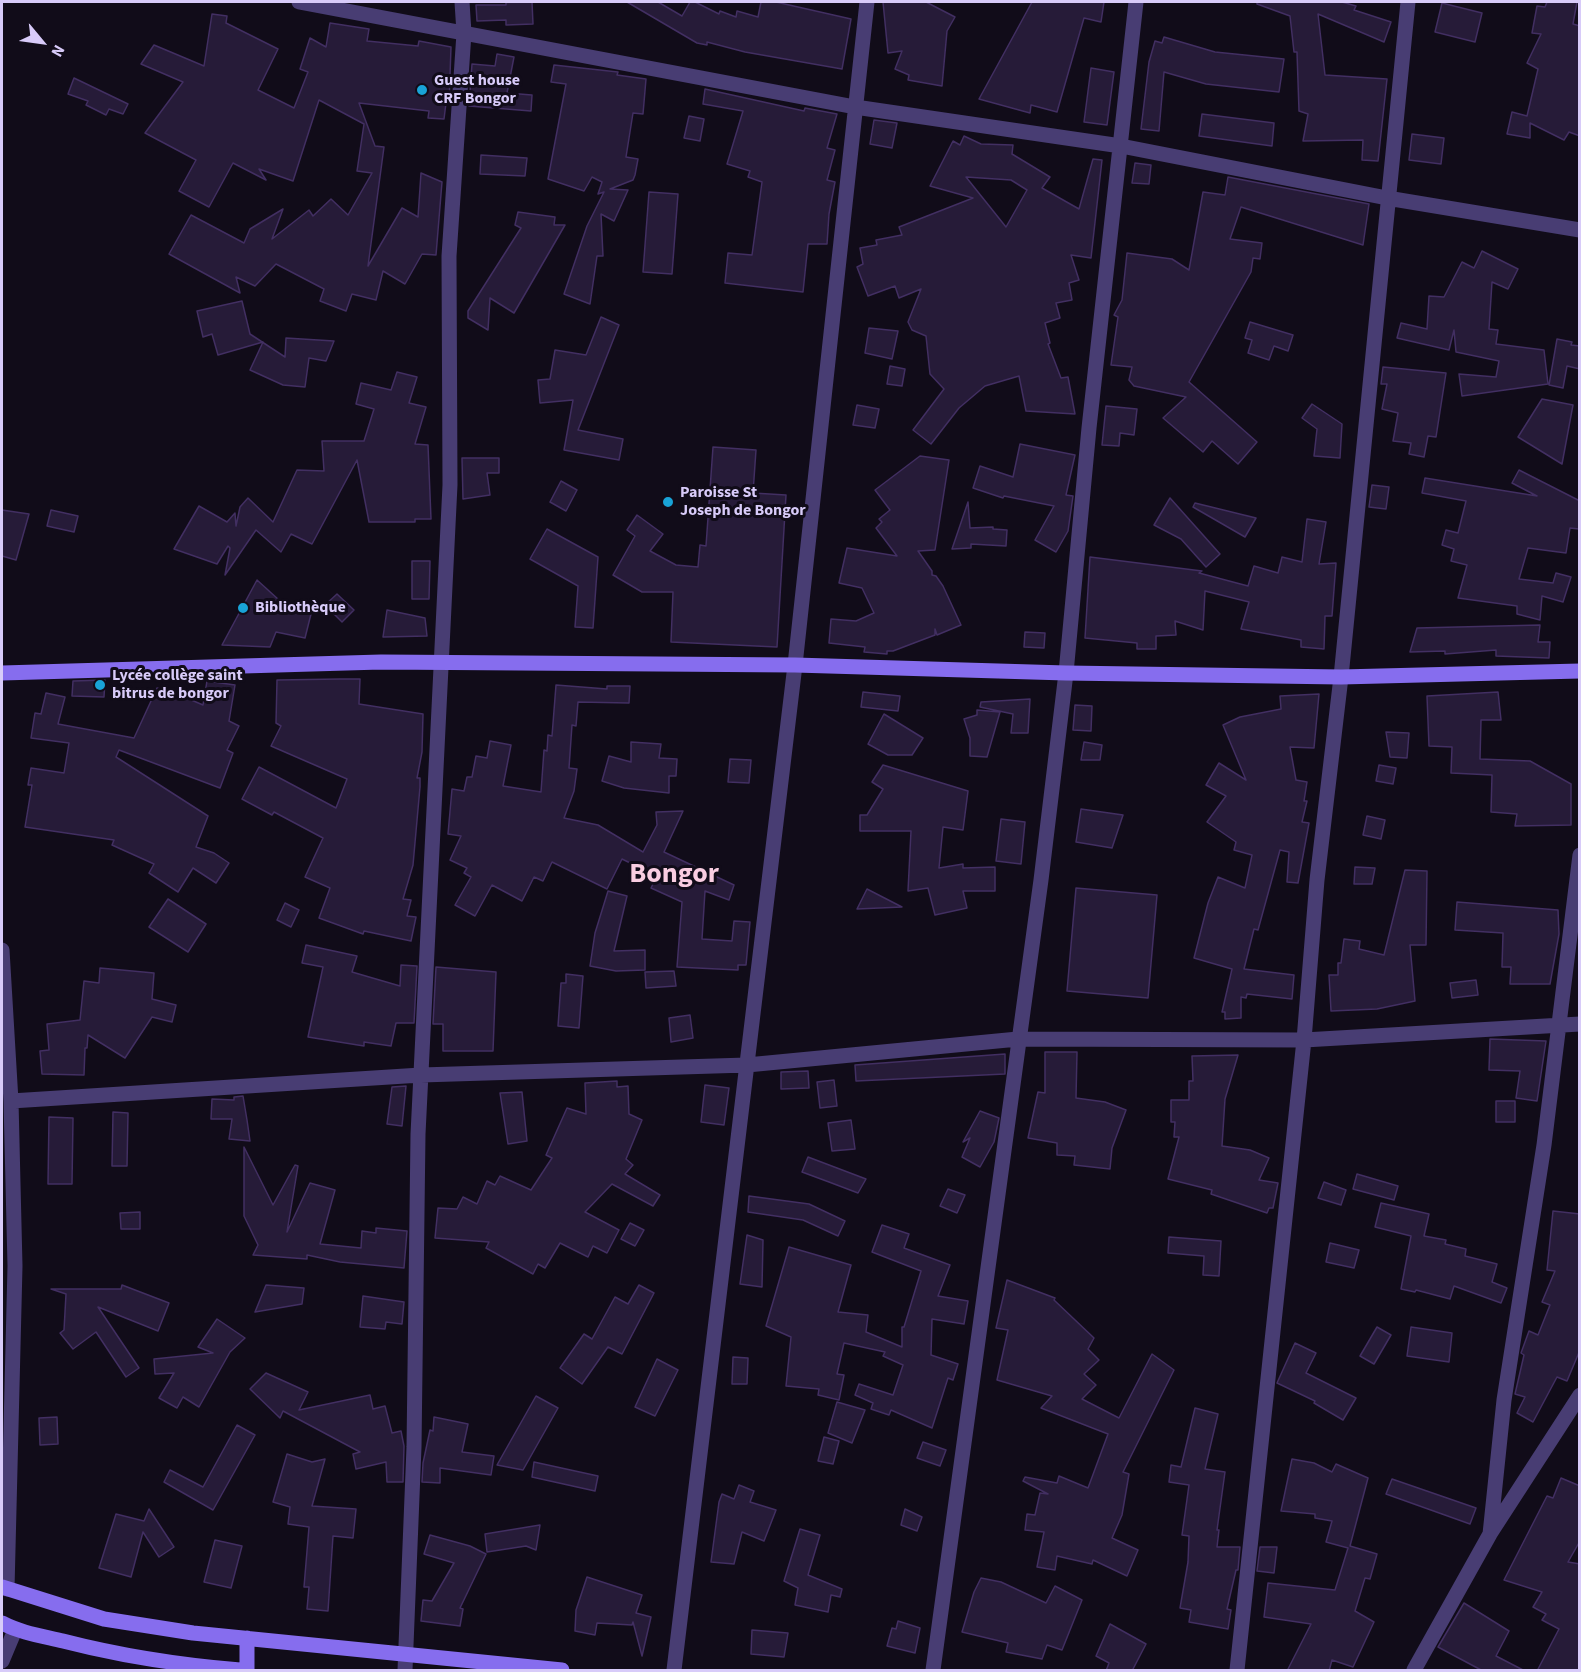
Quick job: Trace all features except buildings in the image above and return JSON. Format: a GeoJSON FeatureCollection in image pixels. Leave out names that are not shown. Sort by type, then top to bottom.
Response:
{"type":"FeatureCollection","features":[{"type":"Feature","properties":{"kind":"street"},"geometry":{"type":"LineString","coordinates":[[299,2],[855,107],[1122,146],[1387,198],[1580,230]]}},
{"type":"Feature","properties":{"kind":"street"},"geometry":{"type":"LineString","coordinates":[[405,1671],[414,1447],[421,1075],[450,485],[449,256],[464,33],[462,2]]}},
{"type":"Feature","properties":{"kind":"street"},"geometry":{"type":"LineString","coordinates":[[674,1671],[795,665],[867,2]]}},
{"type":"Feature","properties":{"kind":"street"},"geometry":{"type":"LineString","coordinates":[[933,1671],[1066,673],[1089,428],[1122,146],[1136,2]]}},
{"type":"Feature","properties":{"kind":"street"},"geometry":{"type":"LineString","coordinates":[[1237,1671],[1304,1040],[1317,880],[1341,676],[1408,2]]}},
{"type":"Feature","properties":{"kind":"street"},"geometry":{"type":"LineString","coordinates":[[2,673],[381,662],[795,665],[1066,673],[1341,676],[1580,671]]}},
{"type":"Feature","properties":{"kind":"street"},"geometry":{"type":"LineString","coordinates":[[1490,1534],[1504,1400],[1544,1145],[1580,855]]}},
{"type":"Feature","properties":{"kind":"street"},"geometry":{"type":"LineString","coordinates":[[2,950],[11,1101],[4,1588],[104,1619],[247,1638],[562,1671]]}},
{"type":"Feature","properties":{"kind":"street"},"geometry":{"type":"LineString","coordinates":[[11,1101],[421,1075],[747,1065],[1018,1039],[1304,1040],[1580,1024]]}},
{"type":"Feature","properties":{"kind":"street"},"geometry":{"type":"LineString","coordinates":[[1414,1671],[1490,1534],[1580,1395]]}},
{"type":"Feature","properties":{"kind":"street"},"geometry":{"type":"LineString","coordinates":[[2,1661],[8,1627],[99,1650],[240,1671]]}},
{"type":"Feature","properties":{"kind":"street"},"geometry":{"type":"LineString","coordinates":[[247,1638],[247,1671]]}},
{"type":"Feature","properties":{"kind":"place","name":"Guest house CRF Bongor"},"geometry":{"type":"Point","coordinates":[422,90]}},
{"type":"Feature","properties":{"kind":"place","name":"Paroisse St Joseph de Bongor"},"geometry":{"type":"Point","coordinates":[668,502]}},
{"type":"Feature","properties":{"kind":"place","name":"Bibliothèque"},"geometry":{"type":"Point","coordinates":[243,608]}},
{"type":"Feature","properties":{"kind":"place","name":"Lycée collège saint bitrus de bongor"},"geometry":{"type":"Point","coordinates":[100,685]}},
{"type":"Feature","properties":{"kind":"district","name":"Bongor"},"geometry":{"type":"Point","coordinates":[674,876]}}]}
